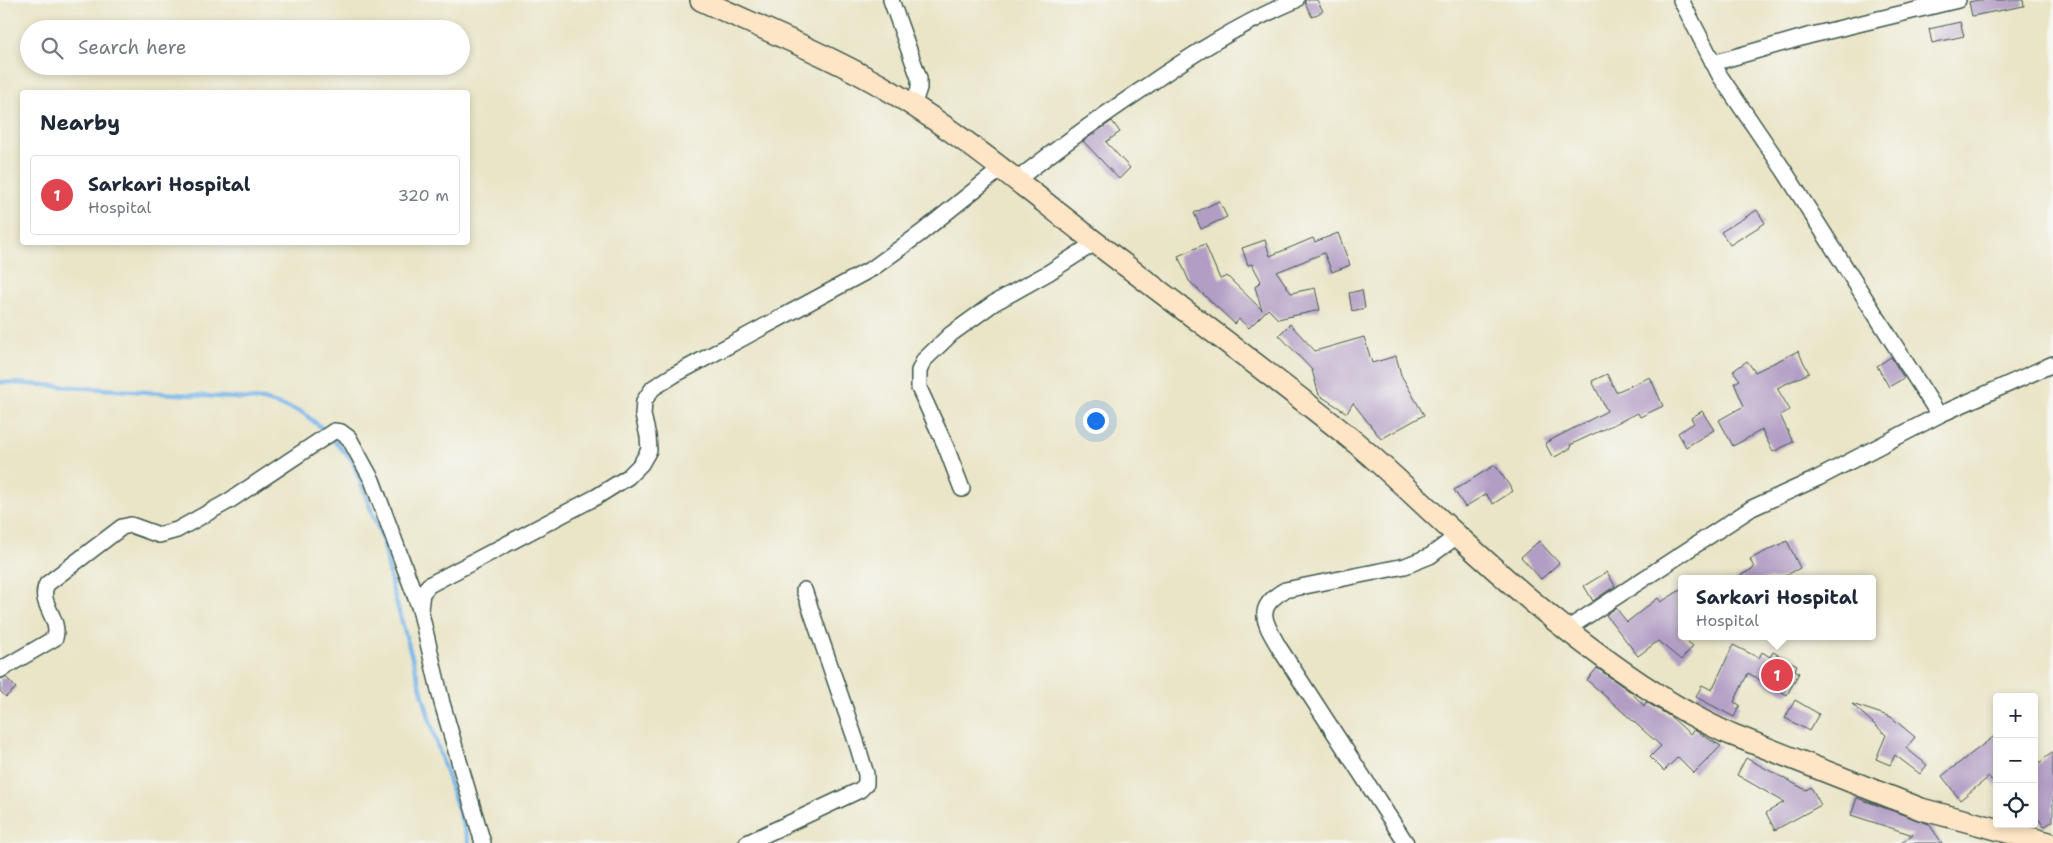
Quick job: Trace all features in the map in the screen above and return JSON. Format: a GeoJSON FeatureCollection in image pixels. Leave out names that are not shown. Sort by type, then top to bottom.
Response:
{"type":"FeatureCollection","features":[{"type":"Feature","properties":{"kind":"main road"},"geometry":{"type":"LineString","coordinates":[[701,0],[864,76],[913,106],[1009,174],[1349,438],[1406,486],[1457,536],[1567,629],[1661,698],[1691,716],[1723,731],[1921,809],[2049,843]]}},
{"type":"Feature","properties":{"kind":"street"},"geometry":{"type":"LineString","coordinates":[[891,0],[919,78],[919,88],[913,106]]}},
{"type":"Feature","properties":{"kind":"street"},"geometry":{"type":"LineString","coordinates":[[420,609],[422,593],[429,585],[596,497],[628,477],[641,464],[649,450],[643,415],[644,401],[653,388],[674,374],[873,268],[1009,174],[1063,143],[1208,44],[1258,16],[1296,0]]}},
{"type":"Feature","properties":{"kind":"street"},"geometry":{"type":"LineString","coordinates":[[1680,0],[1713,63],[1900,350],[1939,415]]}},
{"type":"Feature","properties":{"kind":"street"},"geometry":{"type":"LineString","coordinates":[[1713,63],[1799,39],[1958,0]]}},
{"type":"Feature","properties":{"kind":"street"},"geometry":{"type":"LineString","coordinates":[[962,489],[946,447],[919,388],[919,371],[924,360],[951,334],[994,303],[1048,273],[1096,242]]}},
{"type":"Feature","properties":{"kind":"street"},"geometry":{"type":"LineString","coordinates":[[1567,629],[1752,508],[1818,478],[1939,415],[2053,364]]}},
{"type":"Feature","properties":{"kind":"street"},"geometry":{"type":"LineString","coordinates":[[0,670],[55,638],[56,628],[43,597],[47,584],[122,527],[131,525],[159,534],[177,530],[229,500],[328,434],[341,432],[349,438],[372,480],[420,609],[442,703],[482,843]]}},
{"type":"Feature","properties":{"kind":"street"},"geometry":{"type":"LineString","coordinates":[[1406,843],[1280,648],[1265,623],[1264,613],[1266,604],[1273,596],[1285,590],[1406,566],[1430,556],[1457,536]]}},
{"type":"Feature","properties":{"kind":"street"},"geometry":{"type":"LineString","coordinates":[[747,843],[860,790],[866,784],[866,774],[856,741],[804,590]]}},
{"type":"Feature","properties":{"kind":"building"},"geometry":{"type":"Polygon","coordinates":[[[1305,0],[1317,0],[1323,11],[1312,17],[1305,0]]]}},
{"type":"Feature","properties":{"kind":"building"},"geometry":{"type":"Polygon","coordinates":[[[1978,0],[2023,0],[2024,6],[1972,16],[1969,2],[1978,0]]]}},
{"type":"Feature","properties":{"kind":"building"},"geometry":{"type":"Polygon","coordinates":[[[1960,22],[1964,36],[1932,43],[1929,29],[1960,22]]]}},
{"type":"Feature","properties":{"kind":"building"},"geometry":{"type":"Polygon","coordinates":[[[1112,121],[1120,132],[1106,142],[1130,168],[1119,179],[1083,141],[1112,121]]]}},
{"type":"Feature","properties":{"kind":"building"},"geometry":{"type":"Polygon","coordinates":[[[1219,201],[1227,217],[1201,229],[1194,213],[1219,201]]]}},
{"type":"Feature","properties":{"kind":"building"},"geometry":{"type":"Polygon","coordinates":[[[1757,210],[1765,223],[1730,245],[1721,232],[1757,210]]]}},
{"type":"Feature","properties":{"kind":"building"},"geometry":{"type":"Polygon","coordinates":[[[1338,233],[1350,265],[1332,272],[1324,253],[1277,272],[1291,293],[1315,288],[1320,310],[1278,319],[1268,309],[1249,328],[1239,319],[1235,324],[1189,281],[1178,256],[1205,244],[1220,279],[1227,276],[1262,310],[1255,287],[1261,281],[1252,264],[1248,265],[1242,248],[1265,240],[1270,256],[1313,238],[1315,242],[1338,233]]]}},
{"type":"Feature","properties":{"kind":"building"},"geometry":{"type":"Polygon","coordinates":[[[1362,290],[1365,308],[1352,311],[1349,293],[1362,290]]]}},
{"type":"Feature","properties":{"kind":"building"},"geometry":{"type":"Polygon","coordinates":[[[1290,324],[1315,351],[1364,337],[1372,363],[1396,356],[1401,375],[1424,415],[1381,439],[1353,403],[1347,413],[1319,395],[1312,370],[1279,335],[1290,324]]]}},
{"type":"Feature","properties":{"kind":"building"},"geometry":{"type":"Polygon","coordinates":[[[1798,351],[1809,373],[1777,388],[1790,410],[1780,415],[1793,442],[1773,452],[1762,430],[1733,446],[1719,420],[1744,406],[1734,383],[1740,380],[1733,371],[1747,361],[1755,372],[1798,351]]]}},
{"type":"Feature","properties":{"kind":"building"},"geometry":{"type":"Polygon","coordinates":[[[1891,357],[1904,378],[1889,387],[1877,366],[1891,357]]]}},
{"type":"Feature","properties":{"kind":"building"},"geometry":{"type":"Polygon","coordinates":[[[1607,374],[1616,392],[1650,377],[1663,406],[1640,417],[1638,413],[1570,445],[1571,448],[1553,458],[1545,443],[1607,411],[1592,381],[1607,374]]]}},
{"type":"Feature","properties":{"kind":"building"},"geometry":{"type":"Polygon","coordinates":[[[1702,411],[1714,430],[1686,447],[1678,433],[1694,423],[1691,418],[1702,411]]]}},
{"type":"Feature","properties":{"kind":"building"},"geometry":{"type":"Polygon","coordinates":[[[1495,465],[1513,491],[1493,504],[1486,494],[1465,507],[1454,490],[1495,465]]]}},
{"type":"Feature","properties":{"kind":"building"},"geometry":{"type":"Polygon","coordinates":[[[1539,541],[1559,563],[1541,579],[1521,557],[1539,541]]]}},
{"type":"Feature","properties":{"kind":"building"},"geometry":{"type":"Polygon","coordinates":[[[1787,541],[1800,568],[1787,575],[1741,575],[1754,568],[1750,559],[1787,541]]]}},
{"type":"Feature","properties":{"kind":"building"},"geometry":{"type":"Polygon","coordinates":[[[1607,572],[1615,586],[1593,601],[1584,586],[1607,572]]]}},
{"type":"Feature","properties":{"kind":"building"},"geometry":{"type":"Polygon","coordinates":[[[1678,591],[1678,640],[1686,640],[1693,646],[1681,660],[1658,641],[1638,656],[1606,615],[1616,608],[1627,622],[1658,598],[1661,602],[1678,591]]]}},
{"type":"Feature","properties":{"kind":"building"},"geometry":{"type":"Polygon","coordinates":[[[1733,645],[1759,658],[1762,652],[1770,657],[1773,652],[1797,665],[1795,670],[1799,673],[1787,695],[1748,673],[1734,702],[1740,705],[1734,717],[1696,697],[1702,685],[1712,690],[1733,645]]]}},
{"type":"Feature","properties":{"kind":"building"},"geometry":{"type":"Polygon","coordinates":[[[1597,668],[1632,693],[1644,706],[1646,702],[1671,717],[1690,734],[1694,730],[1721,746],[1694,773],[1678,757],[1664,771],[1650,757],[1661,746],[1587,680],[1597,668]]]}},
{"type":"Feature","properties":{"kind":"building"},"geometry":{"type":"Polygon","coordinates":[[[6,677],[16,688],[6,697],[0,691],[0,679],[6,677]]]}},
{"type":"Feature","properties":{"kind":"building"},"geometry":{"type":"Polygon","coordinates":[[[1795,700],[1819,714],[1809,731],[1785,718],[1795,700]]]}},
{"type":"Feature","properties":{"kind":"building"},"geometry":{"type":"Polygon","coordinates":[[[1852,704],[1891,717],[1915,737],[1906,748],[1927,765],[1920,774],[1895,755],[1890,765],[1876,759],[1886,735],[1852,704]]]}},
{"type":"Feature","properties":{"kind":"building"},"geometry":{"type":"Polygon","coordinates":[[[1993,737],[1993,782],[1989,777],[1960,800],[1942,776],[1993,737]]]}},
{"type":"Feature","properties":{"kind":"building"},"geometry":{"type":"Polygon","coordinates":[[[2053,752],[2053,821],[2044,827],[2038,818],[2038,764],[2053,752]]]}},
{"type":"Feature","properties":{"kind":"building"},"geometry":{"type":"Polygon","coordinates":[[[1746,758],[1806,790],[1811,787],[1821,805],[1775,830],[1766,813],[1784,802],[1737,775],[1746,758]]]}},
{"type":"Feature","properties":{"kind":"building"},"geometry":{"type":"Polygon","coordinates":[[[1857,798],[1929,824],[1942,843],[1901,843],[1913,835],[1851,815],[1857,798]]]}},
{"type":"Feature","properties":{"kind":"waterway"},"geometry":{"type":"LineString","coordinates":[[0,382],[264,400],[302,412],[322,428],[352,460],[384,544],[392,587],[435,738],[469,843]]}},
{"type":"Feature","properties":{"kind":"place","name":"Sarkari Hospital"},"geometry":{"type":"Point","coordinates":[1777,675]}}]}
